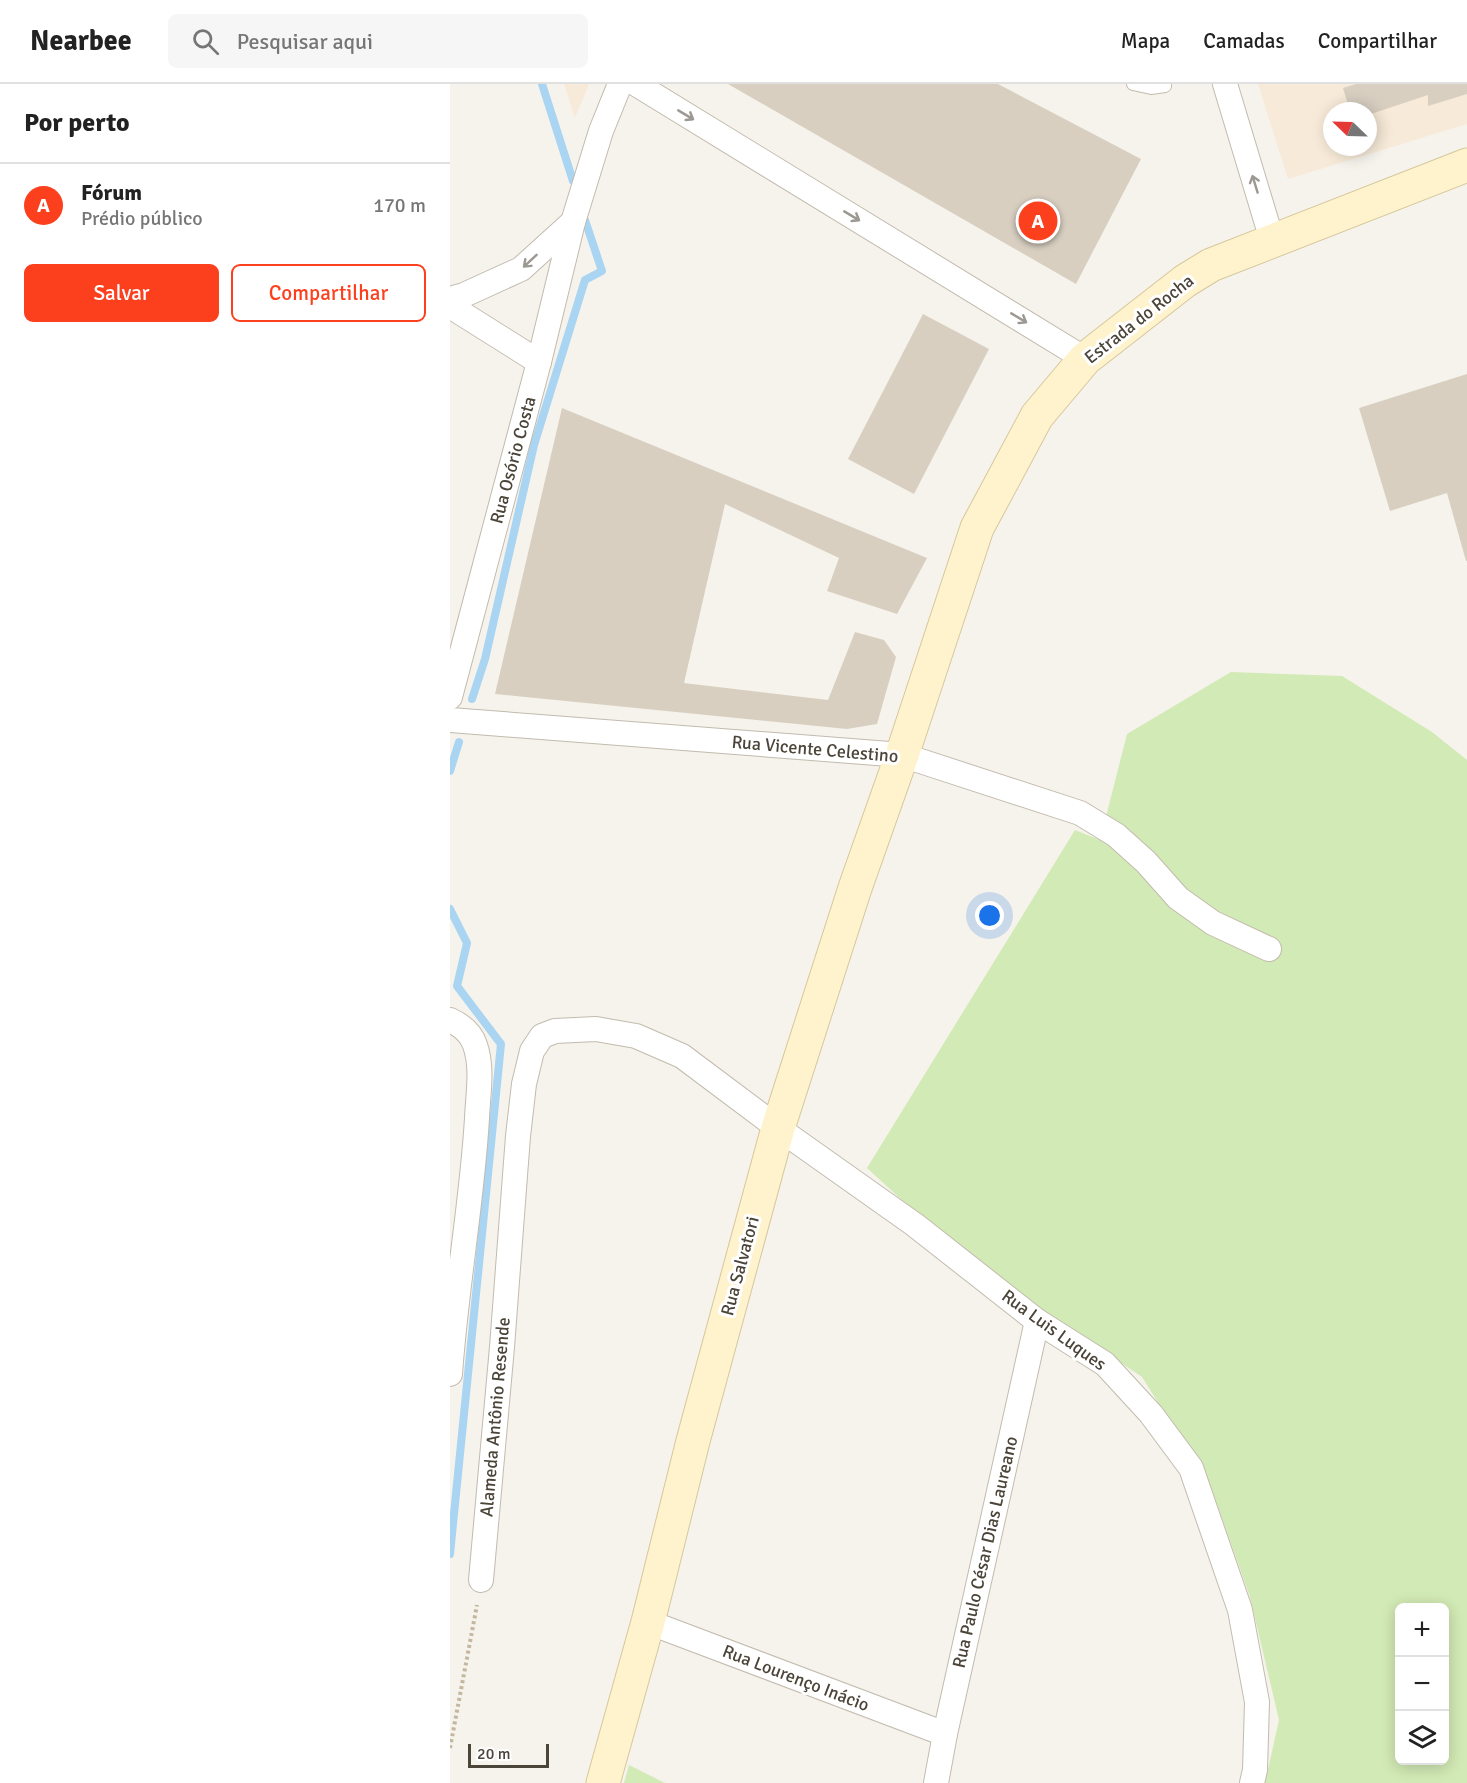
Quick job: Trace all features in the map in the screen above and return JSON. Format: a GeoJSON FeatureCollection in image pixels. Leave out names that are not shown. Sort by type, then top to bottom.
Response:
{"type":"FeatureCollection","features":[{"type":"Feature","properties":{"kind":"street","name":"Rua Osório Costa"},"geometry":{"type":"LineString","coordinates":[[450,697],[539,362],[573,222],[601,131],[620,84]]}},
{"type":"Feature","properties":{"kind":"street"},"geometry":{"type":"LineString","coordinates":[[636,84],[1085,359]]}},
{"type":"Feature","properties":{"kind":"street"},"geometry":{"type":"LineString","coordinates":[[1225,84],[1272,240]]}},
{"type":"Feature","properties":{"kind":"street","name":"Estrada do Rocha"},"geometry":{"type":"LineString","coordinates":[[902,755],[977,528],[1037,416],[1085,359],[1185,281],[1211,265],[1467,165]]}},
{"type":"Feature","properties":{"kind":"street"},"geometry":{"type":"LineString","coordinates":[[450,299],[521,269],[573,222]]}},
{"type":"Feature","properties":{"kind":"street"},"geometry":{"type":"LineString","coordinates":[[450,306],[539,362]]}},
{"type":"Feature","properties":{"kind":"street","name":"Rua Vicente Celestino"},"geometry":{"type":"LineString","coordinates":[[450,720],[902,755],[1080,813],[1116,835],[1146,862],[1178,898],[1213,922],[1269,949]]}},
{"type":"Feature","properties":{"kind":"street","name":"Rua Salvatori"},"geometry":{"type":"LineString","coordinates":[[603,1783],[648,1622],[693,1441],[778,1128],[855,888],[902,755]]}},
{"type":"Feature","properties":{"kind":"street"},"geometry":{"type":"LineString","coordinates":[[450,1020],[463,1027],[475,1043],[479,1080],[476,1144],[450,1374]]}},
{"type":"Feature","properties":{"kind":"street","name":"Alameda Antônio Resende"},"geometry":{"type":"LineString","coordinates":[[481,1580],[518,1136],[524,1084],[532,1051],[542,1036],[555,1031],[596,1029],[636,1036],[682,1056],[778,1128]]}},
{"type":"Feature","properties":{"kind":"street","name":"Rua Luis Luques"},"geometry":{"type":"LineString","coordinates":[[778,1128],[915,1225],[1036,1321],[1105,1364],[1151,1414],[1191,1468],[1240,1610],[1257,1702],[1256,1770],[1252,1783]]}},
{"type":"Feature","properties":{"kind":"street","name":"Rua Paulo César Dias Laureano"},"geometry":{"type":"LineString","coordinates":[[936,1783],[1036,1321]]}},
{"type":"Feature","properties":{"kind":"street","name":"Rua Lourenço Inácio"},"geometry":{"type":"LineString","coordinates":[[648,1622],[945,1734]]}},
{"type":"Feature","properties":{"kind":"lane"},"geometry":{"type":"LineString","coordinates":[[1133,84],[1151,88],[1166,86],[1165,84]]}},
{"type":"Feature","properties":{"kind":"path"},"geometry":{"type":"LineString","coordinates":[[450,1748],[481,1580]]}},
{"type":"Feature","properties":{"kind":"shaded area"},"geometry":{"type":"Polygon","coordinates":[[[564,84],[589,84],[575,118],[564,84]]]}},
{"type":"Feature","properties":{"kind":"shaded area"},"geometry":{"type":"Polygon","coordinates":[[[1258,84],[1467,84],[1467,124],[1377,152],[1377,102],[1323,102],[1323,156],[1363,156],[1288,179],[1258,84]]]}},
{"type":"Feature","properties":{"kind":"green space"},"geometry":{"type":"Polygon","coordinates":[[[1231,672],[1342,676],[1432,732],[1467,760],[1467,1783],[1265,1783],[1279,1720],[1250,1597],[1211,1487],[1142,1377],[966,1259],[867,1168],[1075,830],[1100,840],[1127,734],[1231,672]]]}},
{"type":"Feature","properties":{"kind":"green space"},"geometry":{"type":"Polygon","coordinates":[[[629,1765],[665,1783],[624,1783],[629,1765]]]}},
{"type":"Feature","properties":{"kind":"building"},"geometry":{"type":"Polygon","coordinates":[[[728,84],[998,84],[1141,159],[1076,284],[728,84]]]}},
{"type":"Feature","properties":{"kind":"building"},"geometry":{"type":"Polygon","coordinates":[[[1356,84],[1467,84],[1467,94],[1428,106],[1428,95],[1377,112],[1377,102],[1347,102],[1343,88],[1356,84]]]}},
{"type":"Feature","properties":{"kind":"building"},"geometry":{"type":"Polygon","coordinates":[[[923,314],[989,349],[914,494],[848,459],[923,314]]]}},
{"type":"Feature","properties":{"kind":"building"},"geometry":{"type":"Polygon","coordinates":[[[1467,374],[1466,561],[1447,493],[1390,511],[1359,408],[1467,374]]]}},
{"type":"Feature","properties":{"kind":"building"},"geometry":{"type":"Polygon","coordinates":[[[562,408],[927,558],[897,614],[827,591],[839,558],[725,504],[684,683],[828,700],[855,632],[884,640],[896,657],[877,724],[847,729],[495,694],[562,408]]]}},
{"type":"Feature","properties":{"kind":"waterway"},"geometry":{"type":"LineString","coordinates":[[542,84],[573,181]]}},
{"type":"Feature","properties":{"kind":"waterway"},"geometry":{"type":"LineString","coordinates":[[472,699],[485,659],[534,445],[585,280],[602,271],[585,220]]}},
{"type":"Feature","properties":{"kind":"waterway"},"geometry":{"type":"LineString","coordinates":[[450,771],[459,742]]}},
{"type":"Feature","properties":{"kind":"waterway"},"geometry":{"type":"LineString","coordinates":[[450,909],[467,943],[457,986],[501,1044],[450,1554]]}},
{"type":"Feature","properties":{"kind":"place","name":"Fórum"},"geometry":{"type":"Point","coordinates":[1038,221]}}]}
